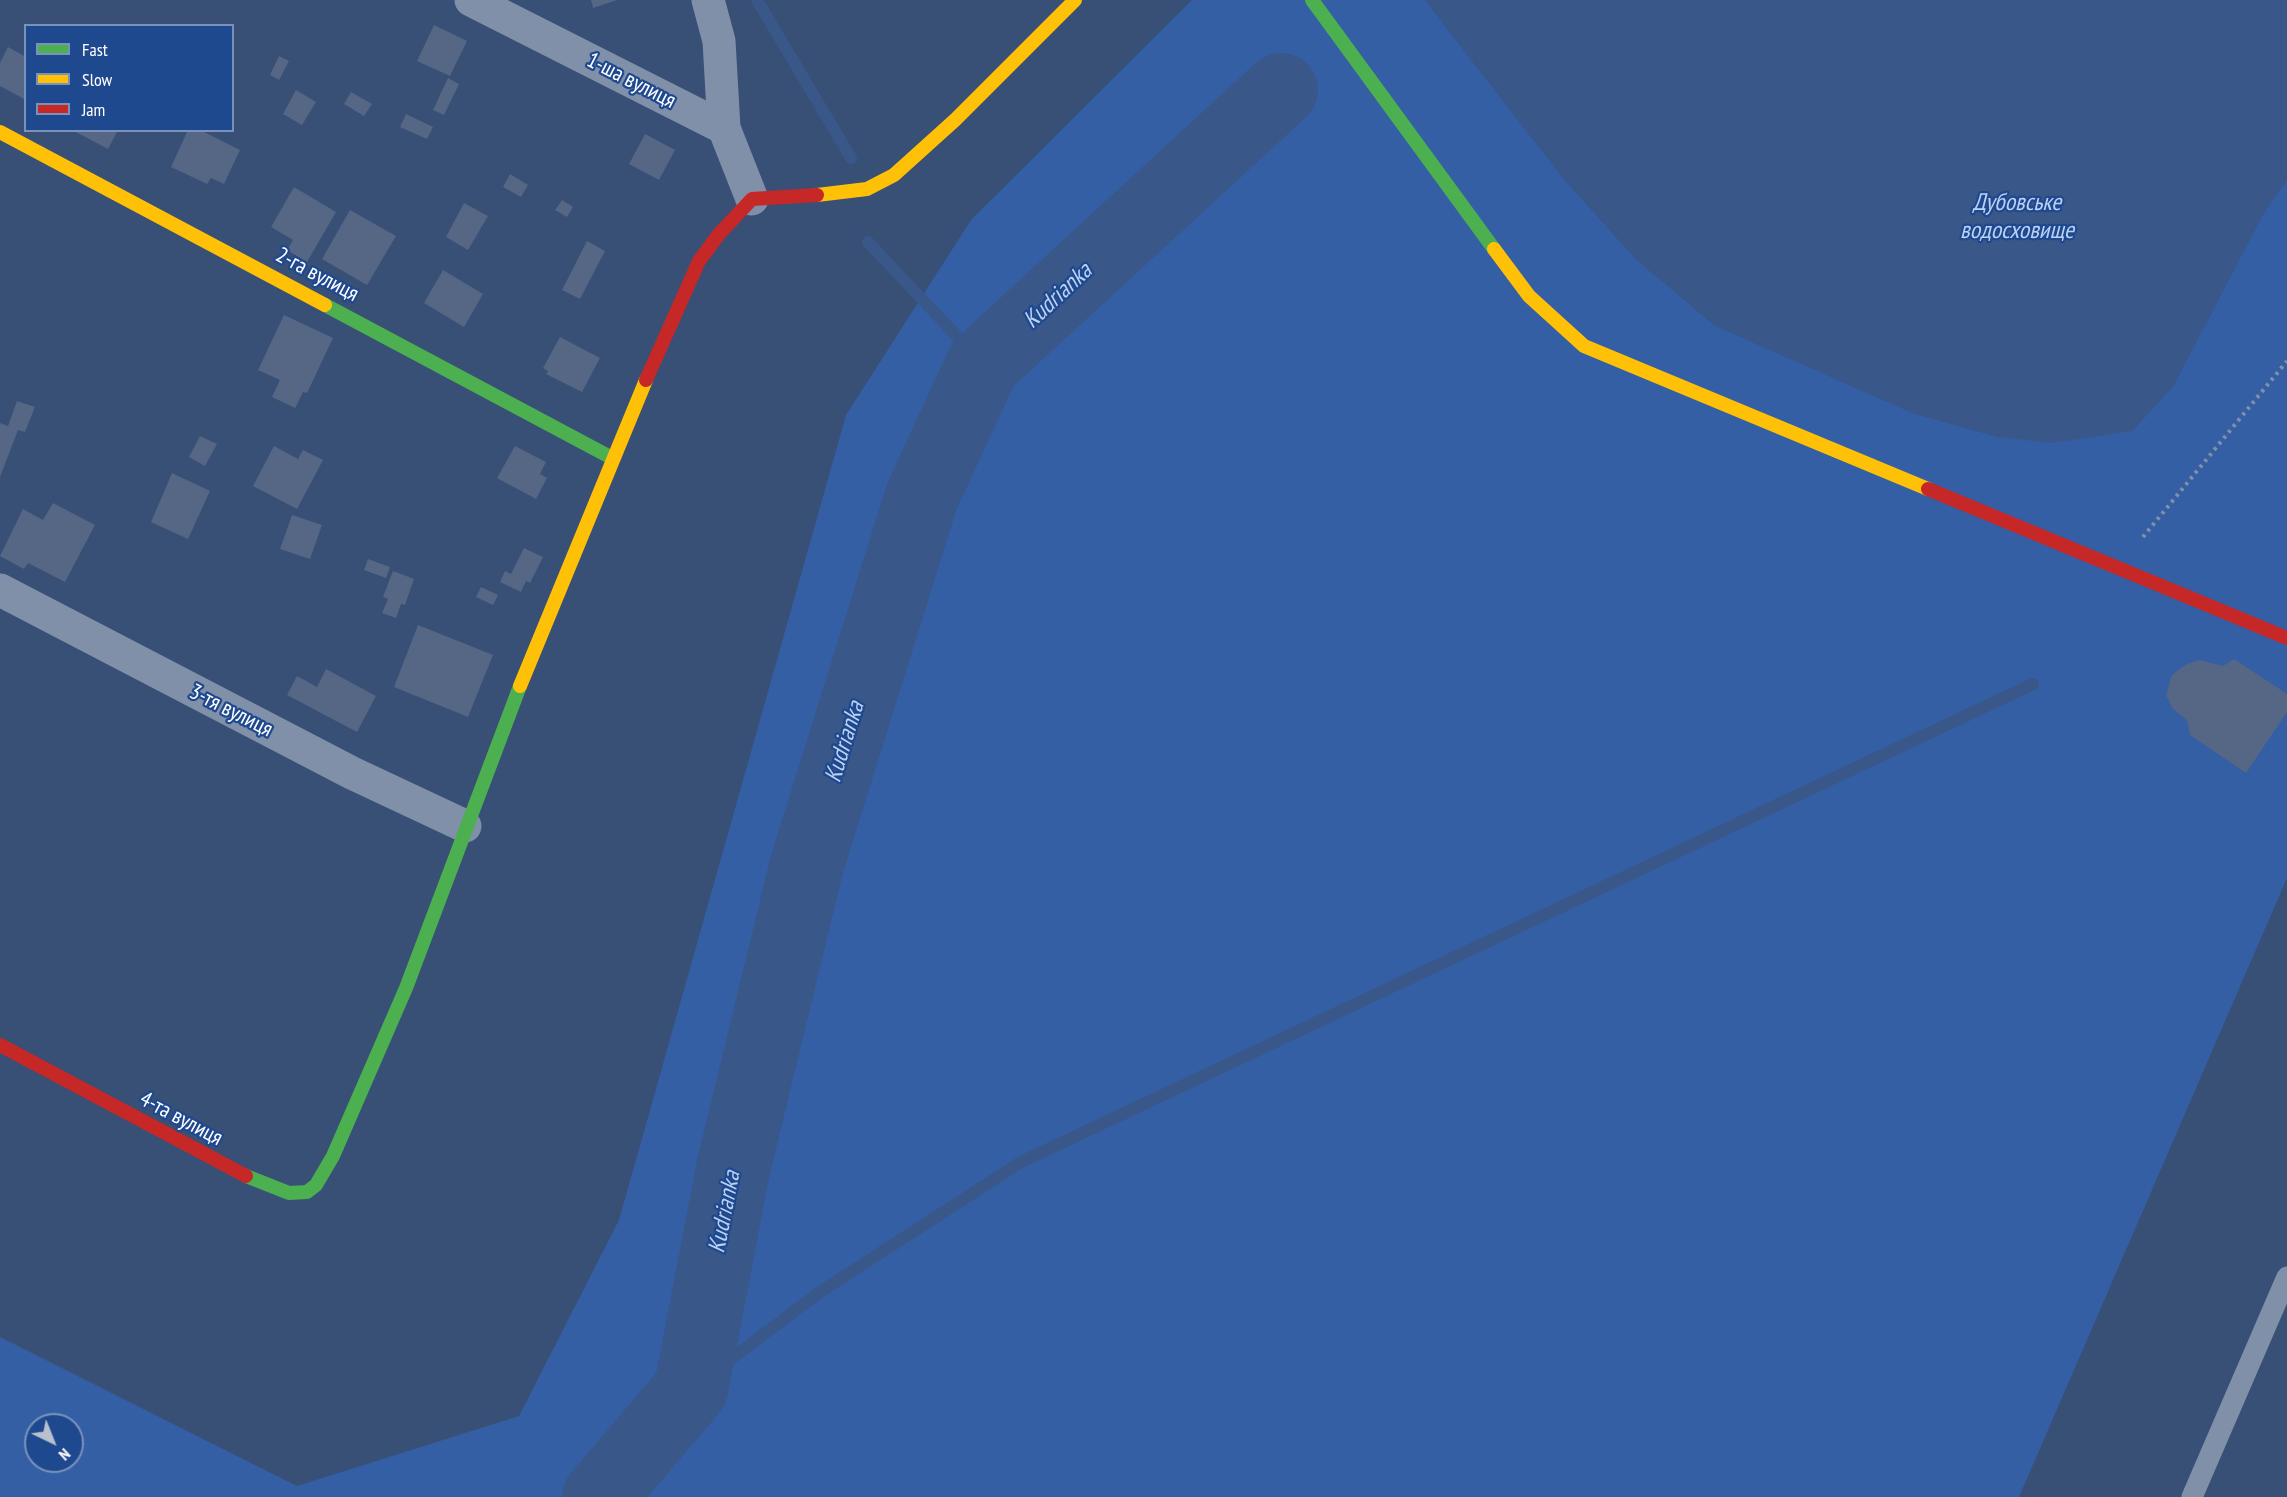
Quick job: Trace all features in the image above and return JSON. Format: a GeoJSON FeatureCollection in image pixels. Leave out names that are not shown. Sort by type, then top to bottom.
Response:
{"type":"FeatureCollection","features":[{"type":"Feature","properties":{"kind":"street","name":"1-ша вулиця"},"geometry":{"type":"LineString","coordinates":[[471,0],[724,128]]}},
{"type":"Feature","properties":{"kind":"street"},"geometry":{"type":"LineString","coordinates":[[708,0],[720,41],[724,128],[752,199]]}},
{"type":"Feature","properties":{"kind":"street"},"geometry":{"type":"LineString","coordinates":[[465,826],[612,458],[699,261],[719,234],[752,199],[840,194],[881,184],[924,150],[1075,0]]}},
{"type":"Feature","properties":{"kind":"street"},"geometry":{"type":"LineString","coordinates":[[1312,0],[1529,296],[1584,346],[2287,638]]}},
{"type":"Feature","properties":{"kind":"street","name":"2-га вулиця"},"geometry":{"type":"LineString","coordinates":[[0,132],[612,458]]}},
{"type":"Feature","properties":{"kind":"street","name":"3-тя вулиця"},"geometry":{"type":"LineString","coordinates":[[0,590],[331,762],[465,826]]}},
{"type":"Feature","properties":{"kind":"street","name":"4-та вулиця"},"geometry":{"type":"LineString","coordinates":[[0,1045],[182,1144],[280,1190],[297,1194],[307,1192],[324,1175],[420,956],[465,826]]}},
{"type":"Feature","properties":{"kind":"lane"},"geometry":{"type":"LineString","coordinates":[[2192,1497],[2287,1277]]}},
{"type":"Feature","properties":{"kind":"path"},"geometry":{"type":"LineString","coordinates":[[2118,568],[2287,360]]}},
{"type":"Feature","properties":{"kind":"shaded area"},"geometry":{"type":"Polygon","coordinates":[[[1192,0],[1425,0],[1564,179],[1636,259],[1714,325],[1913,413],[1999,437],[2132,431],[2173,386],[2263,214],[2287,180],[2287,878],[2019,1497],[0,1497],[0,1337],[297,1486],[519,1416],[619,1220],[846,415],[971,220],[1192,0]]]}},
{"type":"Feature","properties":{"kind":"water","name":"Дубовське водосховище"},"geometry":{"type":"Polygon","coordinates":[[[1425,0],[2287,0],[2287,180],[2263,214],[2173,386],[2132,431],[2052,443],[1999,437],[1913,413],[1714,325],[1636,259],[1564,179],[1425,0]]]}},
{"type":"Feature","properties":{"kind":"building"},"geometry":{"type":"Polygon","coordinates":[[[591,0],[617,0],[593,8],[591,0]]]}},
{"type":"Feature","properties":{"kind":"building"},"geometry":{"type":"Polygon","coordinates":[[[434,25],[467,41],[450,76],[417,61],[434,25]]]}},
{"type":"Feature","properties":{"kind":"building"},"geometry":{"type":"Polygon","coordinates":[[[8,47],[24,56],[24,99],[0,86],[0,63],[8,47]]]}},
{"type":"Feature","properties":{"kind":"building"},"geometry":{"type":"Polygon","coordinates":[[[279,56],[289,61],[279,80],[270,75],[279,56]]]}},
{"type":"Feature","properties":{"kind":"building"},"geometry":{"type":"Polygon","coordinates":[[[448,78],[459,84],[444,115],[433,110],[448,78]]]}},
{"type":"Feature","properties":{"kind":"building"},"geometry":{"type":"Polygon","coordinates":[[[296,90],[316,102],[302,125],[283,114],[296,90]]]}},
{"type":"Feature","properties":{"kind":"building"},"geometry":{"type":"Polygon","coordinates":[[[351,92],[372,104],[364,116],[344,104],[351,92]]]}},
{"type":"Feature","properties":{"kind":"building"},"geometry":{"type":"Polygon","coordinates":[[[406,114],[433,127],[427,139],[400,127],[406,114]]]}},
{"type":"Feature","properties":{"kind":"building"},"geometry":{"type":"Polygon","coordinates":[[[76,132],[117,132],[108,149],[76,132]]]}},
{"type":"Feature","properties":{"kind":"building"},"geometry":{"type":"Polygon","coordinates":[[[187,132],[204,132],[240,150],[224,184],[211,178],[207,184],[171,167],[187,132]]]}},
{"type":"Feature","properties":{"kind":"building"},"geometry":{"type":"Polygon","coordinates":[[[645,134],[675,150],[659,180],[629,164],[645,134]]]}},
{"type":"Feature","properties":{"kind":"building"},"geometry":{"type":"Polygon","coordinates":[[[510,174],[528,185],[521,197],[503,187],[510,174]]]}},
{"type":"Feature","properties":{"kind":"building"},"geometry":{"type":"Polygon","coordinates":[[[294,187],[336,212],[307,262],[287,250],[293,240],[271,227],[294,187]]]}},
{"type":"Feature","properties":{"kind":"building"},"geometry":{"type":"Polygon","coordinates":[[[562,200],[573,207],[567,217],[555,210],[562,200]]]}},
{"type":"Feature","properties":{"kind":"building"},"geometry":{"type":"Polygon","coordinates":[[[464,203],[488,216],[468,250],[446,237],[464,203]]]}},
{"type":"Feature","properties":{"kind":"building"},"geometry":{"type":"Polygon","coordinates":[[[350,210],[396,236],[367,285],[322,259],[350,210]]]}},
{"type":"Feature","properties":{"kind":"building"},"geometry":{"type":"Polygon","coordinates":[[[587,241],[605,251],[580,299],[562,290],[587,241]]]}},
{"type":"Feature","properties":{"kind":"building"},"geometry":{"type":"Polygon","coordinates":[[[443,270],[483,294],[464,327],[424,303],[443,270]]]}},
{"type":"Feature","properties":{"kind":"building"},"geometry":{"type":"Polygon","coordinates":[[[284,315],[333,338],[307,393],[303,392],[295,408],[272,397],[280,380],[258,370],[284,315]]]}},
{"type":"Feature","properties":{"kind":"building"},"geometry":{"type":"Polygon","coordinates":[[[560,337],[600,358],[582,392],[546,374],[548,371],[543,368],[560,337]]]}},
{"type":"Feature","properties":{"kind":"building"},"geometry":{"type":"Polygon","coordinates":[[[17,401],[35,407],[25,432],[18,430],[0,477],[0,423],[8,426],[17,401]]]}},
{"type":"Feature","properties":{"kind":"building"},"geometry":{"type":"Polygon","coordinates":[[[200,436],[217,444],[205,466],[189,457],[200,436]]]}},
{"type":"Feature","properties":{"kind":"building"},"geometry":{"type":"Polygon","coordinates":[[[274,446],[298,459],[303,450],[323,460],[297,509],[253,486],[274,446]]]}},
{"type":"Feature","properties":{"kind":"building"},"geometry":{"type":"Polygon","coordinates":[[[515,446],[546,462],[540,474],[547,478],[536,499],[497,478],[515,446]]]}},
{"type":"Feature","properties":{"kind":"building"},"geometry":{"type":"Polygon","coordinates":[[[172,473],[210,491],[188,539],[151,522],[172,473]]]}},
{"type":"Feature","properties":{"kind":"building"},"geometry":{"type":"Polygon","coordinates":[[[53,503],[95,525],[65,582],[28,563],[24,569],[0,556],[23,509],[43,520],[53,503]]]}},
{"type":"Feature","properties":{"kind":"building"},"geometry":{"type":"Polygon","coordinates":[[[292,515],[322,525],[310,559],[280,549],[292,515]]]}},
{"type":"Feature","properties":{"kind":"building"},"geometry":{"type":"Polygon","coordinates":[[[524,548],[543,557],[530,583],[526,581],[521,592],[500,582],[505,571],[511,574],[524,548]]]}},
{"type":"Feature","properties":{"kind":"building"},"geometry":{"type":"Polygon","coordinates":[[[368,559],[390,567],[386,578],[364,570],[368,559]]]}},
{"type":"Feature","properties":{"kind":"building"},"geometry":{"type":"Polygon","coordinates":[[[393,571],[414,579],[405,605],[401,604],[396,618],[382,613],[388,599],[383,597],[393,571]]]}},
{"type":"Feature","properties":{"kind":"building"},"geometry":{"type":"Polygon","coordinates":[[[481,587],[498,595],[493,605],[476,597],[481,587]]]}},
{"type":"Feature","properties":{"kind":"building"},"geometry":{"type":"Polygon","coordinates":[[[418,625],[493,655],[468,717],[394,687],[418,625]]]}},
{"type":"Feature","properties":{"kind":"building"},"geometry":{"type":"Polygon","coordinates":[[[2234,659],[2287,694],[2287,712],[2246,773],[2190,735],[2187,720],[2173,709],[2166,695],[2172,675],[2185,665],[2199,660],[2223,666],[2234,659]]]}},
{"type":"Feature","properties":{"kind":"building"},"geometry":{"type":"Polygon","coordinates":[[[326,669],[376,696],[357,732],[287,695],[297,676],[317,687],[326,669]]]}},
{"type":"Feature","properties":{"kind":"waterway"},"geometry":{"type":"LineString","coordinates":[[757,0],[851,158]]}},
{"type":"Feature","properties":{"kind":"waterway","name":"Kudrianka"},"geometry":{"type":"LineString","coordinates":[[599,1497],[691,1389],[733,1169],[807,864],[922,496],[983,364],[1281,90]]}},
{"type":"Feature","properties":{"kind":"waterway"},"geometry":{"type":"LineString","coordinates":[[868,242],[983,364]]}},
{"type":"Feature","properties":{"kind":"waterway"},"geometry":{"type":"LineString","coordinates":[[691,1389],[820,1292],[1021,1162],[2033,684]]}},
{"type":"Feature","properties":{"kind":"traffic: fast"},"geometry":{"type":"LineString","coordinates":[[1312,0],[1494,249]]}},
{"type":"Feature","properties":{"kind":"traffic: fast"},"geometry":{"type":"LineString","coordinates":[[325,305],[612,458]]}},
{"type":"Feature","properties":{"kind":"traffic: fast"},"geometry":{"type":"LineString","coordinates":[[246,1176],[289,1193],[307,1192],[316,1185],[333,1156],[406,988],[520,686]]}},
{"type":"Feature","properties":{"kind":"traffic: slow"},"geometry":{"type":"LineString","coordinates":[[817,195],[867,189],[894,175],[955,120],[1075,0]]}},
{"type":"Feature","properties":{"kind":"traffic: slow"},"geometry":{"type":"LineString","coordinates":[[0,132],[325,305]]}},
{"type":"Feature","properties":{"kind":"traffic: slow"},"geometry":{"type":"LineString","coordinates":[[1494,249],[1529,296],[1584,346],[1928,489]]}},
{"type":"Feature","properties":{"kind":"traffic: slow"},"geometry":{"type":"LineString","coordinates":[[520,686],[646,380]]}},
{"type":"Feature","properties":{"kind":"traffic: jam"},"geometry":{"type":"LineString","coordinates":[[646,380],[699,261],[719,234],[752,199],[817,195]]}},
{"type":"Feature","properties":{"kind":"traffic: jam"},"geometry":{"type":"LineString","coordinates":[[1928,489],[2287,638]]}},
{"type":"Feature","properties":{"kind":"traffic: jam"},"geometry":{"type":"LineString","coordinates":[[0,1045],[246,1176]]}}]}
